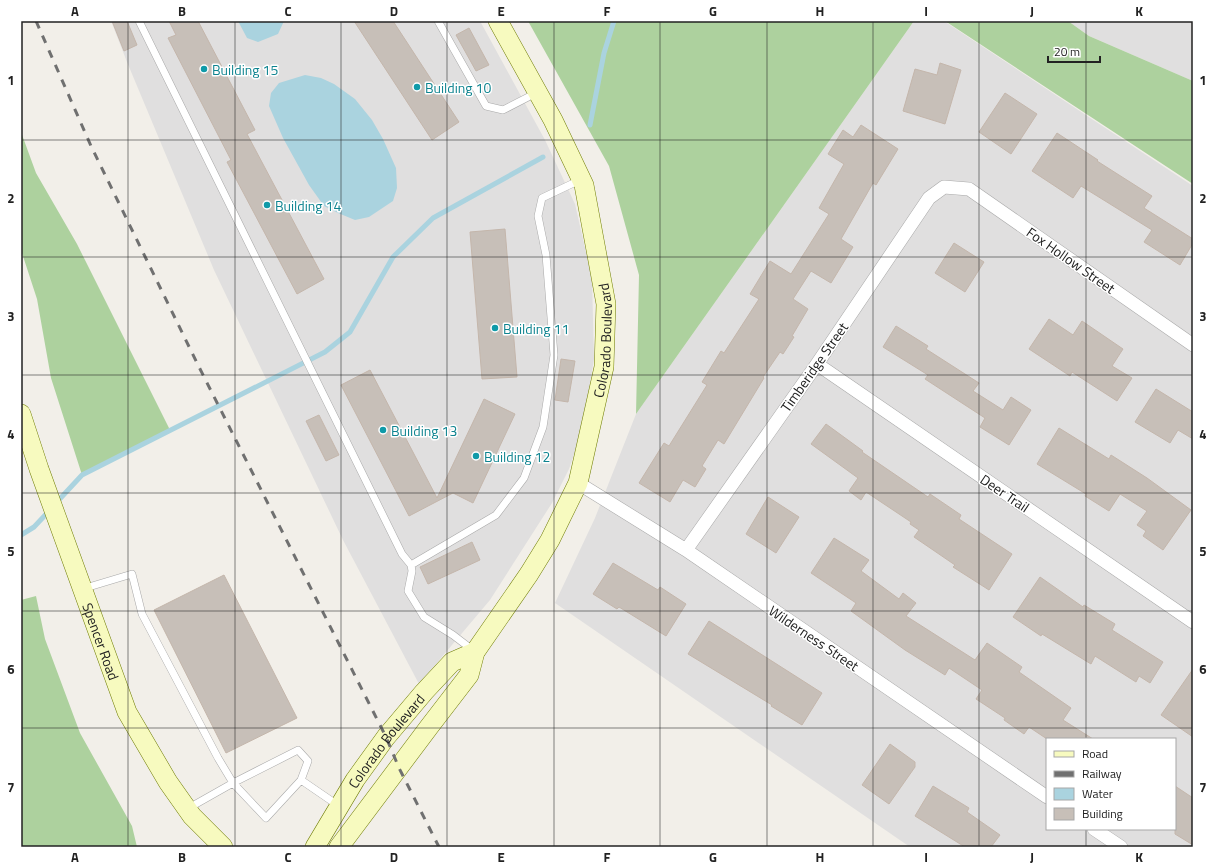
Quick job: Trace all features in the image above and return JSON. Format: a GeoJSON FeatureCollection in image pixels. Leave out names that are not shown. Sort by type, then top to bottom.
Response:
{"type":"FeatureCollection","features":[{"type":"Feature","properties":{"kind":"main road","name":"Colorado Boulevard"},"geometry":{"type":"LineString","coordinates":[[339,847],[469,675],[475,652],[529,574],[550,540],[578,483],[604,367],[606,304],[584,185],[554,120],[498,21]]}},
{"type":"Feature","properties":{"kind":"main road","name":"Spencer Road"},"geometry":{"type":"LineString","coordinates":[[21,414],[64,540],[127,712],[168,782],[187,809],[223,847]]}},
{"type":"Feature","properties":{"kind":"main road","name":"Colorado Boulevard"},"geometry":{"type":"LineString","coordinates":[[315,847],[355,780],[386,737],[424,692],[452,662],[475,652]]}},
{"type":"Feature","properties":{"kind":"street","name":"Fox Hollow Street"},"geometry":{"type":"LineString","coordinates":[[944,187],[969,189],[1193,345]]}},
{"type":"Feature","properties":{"kind":"street","name":"Timberidge Street"},"geometry":{"type":"LineString","coordinates":[[686,550],[817,364],[929,198],[944,187]]}},
{"type":"Feature","properties":{"kind":"street","name":"Deer Trail"},"geometry":{"type":"LineString","coordinates":[[817,364],[1193,622]]}},
{"type":"Feature","properties":{"kind":"street","name":"Wilderness Street"},"geometry":{"type":"LineString","coordinates":[[578,483],[686,550],[1046,796]]}},
{"type":"Feature","properties":{"kind":"street"},"geometry":{"type":"LineString","coordinates":[[1096,830],[1121,847]]}},
{"type":"Feature","properties":{"kind":"lane"},"geometry":{"type":"LineString","coordinates":[[139,21],[402,554],[411,565],[412,571],[408,591],[424,617],[454,635],[475,652]]}},
{"type":"Feature","properties":{"kind":"lane"},"geometry":{"type":"LineString","coordinates":[[438,21],[486,106],[503,110],[538,92]]}},
{"type":"Feature","properties":{"kind":"lane"},"geometry":{"type":"LineString","coordinates":[[411,565],[496,515],[524,478],[543,427],[554,355],[546,255],[538,216],[542,198],[581,179]]}},
{"type":"Feature","properties":{"kind":"lane"},"geometry":{"type":"LineString","coordinates":[[82,589],[132,574],[142,614],[233,783],[266,818],[301,780],[308,761],[298,750],[233,783],[187,809]]}},
{"type":"Feature","properties":{"kind":"lane"},"geometry":{"type":"LineString","coordinates":[[301,780],[340,806]]}},
{"type":"Feature","properties":{"kind":"shaded area"},"geometry":{"type":"Polygon","coordinates":[[[111,21],[480,21],[545,140],[575,204],[592,279],[594,359],[582,431],[569,469],[552,503],[490,600],[419,684],[343,540],[214,270],[111,21]]]}},
{"type":"Feature","properties":{"kind":"shaded area"},"geometry":{"type":"Polygon","coordinates":[[[914,21],[944,21],[1193,186],[1193,847],[910,847],[555,603],[595,518],[636,414],[914,21]]]}},
{"type":"Feature","properties":{"kind":"shaded area"},"geometry":{"type":"Polygon","coordinates":[[[1068,21],[1193,21],[1193,81],[1089,36],[1068,21]]]}},
{"type":"Feature","properties":{"kind":"green space"},"geometry":{"type":"Polygon","coordinates":[[[528,21],[914,21],[636,414],[639,275],[609,166],[528,21]]]}},
{"type":"Feature","properties":{"kind":"green space"},"geometry":{"type":"Polygon","coordinates":[[[945,21],[1068,21],[1089,36],[1193,81],[1193,184],[945,21]]]}},
{"type":"Feature","properties":{"kind":"green space"},"geometry":{"type":"Polygon","coordinates":[[[21,132],[36,173],[77,244],[170,430],[82,475],[51,378],[37,299],[21,250],[21,132]]]}},
{"type":"Feature","properties":{"kind":"green space"},"geometry":{"type":"Polygon","coordinates":[[[36,596],[45,639],[80,733],[132,826],[137,847],[21,847],[21,600],[36,596]]]}},
{"type":"Feature","properties":{"kind":"water"},"geometry":{"type":"Polygon","coordinates":[[[238,21],[284,21],[278,34],[258,42],[247,38],[238,21]]]}},
{"type":"Feature","properties":{"kind":"water"},"geometry":{"type":"Polygon","coordinates":[[[305,75],[321,78],[334,84],[355,99],[372,120],[383,139],[396,168],[397,188],[393,201],[369,217],[355,220],[324,206],[309,185],[283,138],[269,106],[271,93],[279,83],[305,75]]]}},
{"type":"Feature","properties":{"kind":"building"},"geometry":{"type":"Polygon","coordinates":[[[112,21],[127,21],[137,45],[124,51],[112,21]]]}},
{"type":"Feature","properties":{"kind":"building"},"geometry":{"type":"Polygon","coordinates":[[[169,21],[198,21],[255,130],[247,134],[324,279],[297,294],[227,162],[231,160],[168,38],[176,35],[169,21]]]}},
{"type":"Feature","properties":{"kind":"building","name":"Building 10"},"geometry":{"type":"Polygon","coordinates":[[[354,21],[393,21],[459,122],[432,140],[354,21]]]}},
{"type":"Feature","properties":{"kind":"building"},"geometry":{"type":"Polygon","coordinates":[[[469,28],[489,65],[476,71],[456,35],[469,28]]]}},
{"type":"Feature","properties":{"kind":"building"},"geometry":{"type":"Polygon","coordinates":[[[940,63],[961,70],[945,124],[903,111],[915,69],[937,75],[940,63]]]}},
{"type":"Feature","properties":{"kind":"building"},"geometry":{"type":"Polygon","coordinates":[[[1005,93],[1037,114],[1011,154],[979,132],[1005,93]]]}},
{"type":"Feature","properties":{"kind":"building"},"geometry":{"type":"Polygon","coordinates":[[[861,125],[898,149],[876,185],[873,183],[841,239],[853,247],[831,283],[811,271],[793,299],[808,309],[792,336],[794,337],[783,354],[780,352],[763,377],[764,378],[724,444],[718,440],[702,466],[706,469],[695,487],[683,480],[670,502],[639,483],[664,443],[669,446],[707,385],[702,382],[721,351],[724,353],[759,299],[750,294],[770,261],[791,274],[829,214],[819,208],[844,164],[828,154],[843,130],[853,137],[861,125]]]}},
{"type":"Feature","properties":{"kind":"building"},"geometry":{"type":"Polygon","coordinates":[[[1057,133],[1098,160],[1097,161],[1152,196],[1144,208],[1193,239],[1193,243],[1180,265],[1144,242],[1152,230],[1081,186],[1073,198],[1032,171],[1057,133]]]}},
{"type":"Feature","properties":{"kind":"building","name":"Building 11"},"geometry":{"type":"Polygon","coordinates":[[[505,229],[517,377],[482,379],[470,232],[505,229]]]}},
{"type":"Feature","properties":{"kind":"building"},"geometry":{"type":"Polygon","coordinates":[[[954,243],[984,262],[965,292],[935,273],[954,243]]]}},
{"type":"Feature","properties":{"kind":"building"},"geometry":{"type":"Polygon","coordinates":[[[1049,319],[1073,335],[1082,321],[1123,349],[1112,366],[1132,378],[1117,401],[1072,372],[1070,376],[1029,349],[1049,319]]]}},
{"type":"Feature","properties":{"kind":"building"},"geometry":{"type":"Polygon","coordinates":[[[896,326],[928,346],[926,349],[979,383],[973,391],[1003,410],[1011,397],[1031,410],[1009,445],[980,427],[985,418],[925,379],[928,375],[883,347],[896,326]]]}},
{"type":"Feature","properties":{"kind":"building"},"geometry":{"type":"Polygon","coordinates":[[[561,359],[575,361],[568,402],[555,400],[561,359]]]}},
{"type":"Feature","properties":{"kind":"building"},"geometry":{"type":"Polygon","coordinates":[[[370,370],[437,498],[484,399],[515,414],[473,503],[453,493],[409,516],[341,385],[370,370]]]}},
{"type":"Feature","properties":{"kind":"building"},"geometry":{"type":"Polygon","coordinates":[[[1156,389],[1193,412],[1193,439],[1178,430],[1170,443],[1135,422],[1156,389]]]}},
{"type":"Feature","properties":{"kind":"building"},"geometry":{"type":"Polygon","coordinates":[[[319,415],[339,455],[326,461],[306,421],[319,415]]]}},
{"type":"Feature","properties":{"kind":"building"},"geometry":{"type":"Polygon","coordinates":[[[826,424],[863,451],[862,452],[928,497],[930,494],[961,515],[959,519],[1012,554],[989,590],[953,567],[955,565],[914,537],[919,530],[910,524],[911,522],[866,492],[861,500],[849,491],[858,478],[811,444],[826,424]]]}},
{"type":"Feature","properties":{"kind":"building"},"geometry":{"type":"Polygon","coordinates":[[[1059,428],[1109,459],[1111,455],[1147,478],[1191,510],[1163,550],[1143,536],[1146,531],[1137,525],[1147,511],[1120,494],[1109,511],[1085,496],[1086,494],[1037,464],[1059,428]]]}},
{"type":"Feature","properties":{"kind":"building"},"geometry":{"type":"Polygon","coordinates":[[[768,497],[799,517],[776,553],[746,534],[768,497]]]}},
{"type":"Feature","properties":{"kind":"building"},"geometry":{"type":"Polygon","coordinates":[[[834,538],[869,560],[861,571],[899,599],[903,593],[916,603],[906,616],[975,660],[987,643],[1022,667],[1019,672],[1071,708],[1063,720],[1091,738],[1046,738],[1029,727],[1024,734],[1004,720],[1005,718],[976,699],[982,690],[949,668],[945,675],[905,650],[851,611],[856,603],[811,573],[834,538]]]}},
{"type":"Feature","properties":{"kind":"building"},"geometry":{"type":"Polygon","coordinates":[[[472,542],[480,560],[428,584],[420,567],[472,542]]]}},
{"type":"Feature","properties":{"kind":"building"},"geometry":{"type":"Polygon","coordinates":[[[613,563],[658,590],[660,587],[686,604],[666,636],[619,607],[617,609],[593,594],[613,563]]]}},
{"type":"Feature","properties":{"kind":"building"},"geometry":{"type":"Polygon","coordinates":[[[224,575],[297,718],[226,753],[154,610],[224,575]]]}},
{"type":"Feature","properties":{"kind":"building"},"geometry":{"type":"Polygon","coordinates":[[[1040,577],[1083,607],[1084,605],[1115,624],[1112,630],[1163,662],[1150,683],[1139,676],[1136,682],[1095,656],[1091,664],[1042,634],[1041,636],[1013,617],[1040,577]]]}},
{"type":"Feature","properties":{"kind":"building"},"geometry":{"type":"Polygon","coordinates":[[[709,621],[822,693],[802,725],[688,654],[709,621]]]}},
{"type":"Feature","properties":{"kind":"building"},"geometry":{"type":"Polygon","coordinates":[[[1193,669],[1193,737],[1161,715],[1193,669]]]}},
{"type":"Feature","properties":{"kind":"building"},"geometry":{"type":"Polygon","coordinates":[[[890,744],[915,762],[915,767],[889,804],[862,785],[890,744]]]}},
{"type":"Feature","properties":{"kind":"building"},"geometry":{"type":"Polygon","coordinates":[[[933,786],[969,808],[967,812],[1000,835],[991,847],[965,847],[915,816],[933,786]]]}},
{"type":"Feature","properties":{"kind":"building"},"geometry":{"type":"Polygon","coordinates":[[[1176,787],[1193,798],[1193,845],[1175,834],[1176,787]]]}},
{"type":"Feature","properties":{"kind":"waterway"},"geometry":{"type":"LineString","coordinates":[[590,125],[604,53],[614,21]]}},
{"type":"Feature","properties":{"kind":"waterway"},"geometry":{"type":"LineString","coordinates":[[56,503],[82,475],[325,352],[350,332],[393,257],[433,218],[543,157]]}},
{"type":"Feature","properties":{"kind":"waterway"},"geometry":{"type":"LineString","coordinates":[[21,535],[34,527],[49,511]]}},
{"type":"Feature","properties":{"kind":"railway"},"geometry":{"type":"LineString","coordinates":[[36,21],[91,146],[198,365],[386,737],[399,768],[439,847]]}},
{"type":"Feature","properties":{"kind":"place","name":"Building 15"},"geometry":{"type":"Point","coordinates":[204,69]}},
{"type":"Feature","properties":{"kind":"place","name":"Building 10"},"geometry":{"type":"Point","coordinates":[417,87]}},
{"type":"Feature","properties":{"kind":"place","name":"Building 14"},"geometry":{"type":"Point","coordinates":[267,205]}},
{"type":"Feature","properties":{"kind":"place","name":"Building 11"},"geometry":{"type":"Point","coordinates":[495,328]}},
{"type":"Feature","properties":{"kind":"place","name":"Building 13"},"geometry":{"type":"Point","coordinates":[383,430]}},
{"type":"Feature","properties":{"kind":"place","name":"Building 12"},"geometry":{"type":"Point","coordinates":[476,456]}}]}
